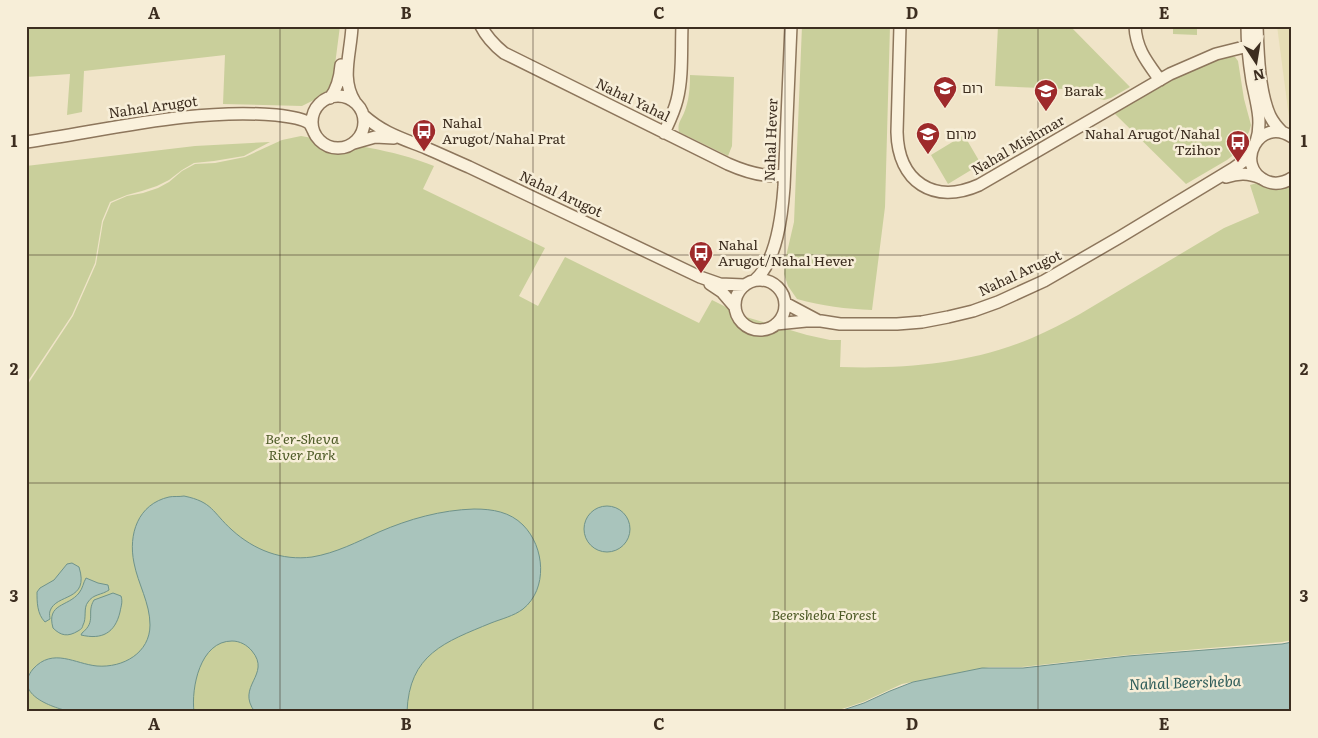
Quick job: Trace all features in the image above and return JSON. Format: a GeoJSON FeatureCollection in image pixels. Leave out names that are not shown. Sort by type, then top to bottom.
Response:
{"type":"FeatureCollection","features":[{"type":"Feature","properties":{"kind":"street"},"geometry":{"type":"LineString","coordinates":[[330,98],[339,83],[345,26]]}},
{"type":"Feature","properties":{"kind":"street"},"geometry":{"type":"LineString","coordinates":[[352,26],[347,79],[349,91],[363,115],[364,127],[354,143],[347,146],[340,148],[331,147],[320,141],[314,130],[313,118],[316,110],[322,103],[338,96],[356,104]]}},
{"type":"Feature","properties":{"kind":"street","name":"Nahal Yahal"},"geometry":{"type":"LineString","coordinates":[[481,26],[486,36],[504,54],[739,169],[762,175],[784,176]]}},
{"type":"Feature","properties":{"kind":"street"},"geometry":{"type":"LineString","coordinates":[[664,132],[673,114],[678,94],[682,26]]}},
{"type":"Feature","properties":{"kind":"street","name":"Nahal Hever"},"geometry":{"type":"LineString","coordinates":[[777,286],[772,264],[772,254],[782,207],[790,26]]}},
{"type":"Feature","properties":{"kind":"street","name":"Nahal Mishmar"},"geometry":{"type":"LineString","coordinates":[[900,26],[898,149],[911,175],[926,188],[954,193],[980,185],[1180,69],[1227,50],[1248,46]]}},
{"type":"Feature","properties":{"kind":"street"},"geometry":{"type":"LineString","coordinates":[[1135,26],[1137,44],[1160,80]]}},
{"type":"Feature","properties":{"kind":"street"},"geometry":{"type":"LineString","coordinates":[[1247,26],[1251,74],[1260,122],[1259,133],[1250,158],[1256,174],[1262,179]]}},
{"type":"Feature","properties":{"kind":"street"},"geometry":{"type":"LineString","coordinates":[[1257,26],[1259,66],[1270,116],[1287,134]]}},
{"type":"Feature","properties":{"kind":"street","name":"Nahal Arugot"},"geometry":{"type":"LineString","coordinates":[[26,142],[197,116],[244,114],[285,116],[316,110]]}},
{"type":"Feature","properties":{"kind":"street","name":"Nahal Arugot"},"geometry":{"type":"LineString","coordinates":[[363,115],[388,133],[469,167],[700,277],[720,284],[744,285]]}},
{"type":"Feature","properties":{"kind":"street","name":"Nahal Arugot"},"geometry":{"type":"LineString","coordinates":[[285,116],[309,123],[314,130]]}},
{"type":"Feature","properties":{"kind":"street"},"geometry":{"type":"LineString","coordinates":[[1254,146],[1267,133],[1287,134]]}},
{"type":"Feature","properties":{"kind":"street","name":"Nahal Arugot"},"geometry":{"type":"LineString","coordinates":[[354,143],[375,137],[388,137],[408,141]]}},
{"type":"Feature","properties":{"kind":"street","name":"Nahal Arugot"},"geometry":{"type":"LineString","coordinates":[[776,324],[821,322],[868,325],[922,322],[973,311],[998,302],[1044,281],[1212,182],[1241,163],[1254,146]]}},
{"type":"Feature","properties":{"kind":"street","name":"Nahal Arugot"},"geometry":{"type":"LineString","coordinates":[[1212,182],[1240,174],[1250,174],[1269,182],[1277,183],[1292,178]]}},
{"type":"Feature","properties":{"kind":"street","name":"Nahal Hever"},"geometry":{"type":"LineString","coordinates":[[755,280],[762,273],[772,254]]}},
{"type":"Feature","properties":{"kind":"street","name":"Nahal Arugot"},"geometry":{"type":"LineString","coordinates":[[700,277],[722,292],[734,306]]}},
{"type":"Feature","properties":{"kind":"street"},"geometry":{"type":"LineString","coordinates":[[755,280],[767,280],[777,286],[782,292],[785,304],[784,314],[776,324],[762,330],[750,328],[743,324],[738,318],[734,306],[737,294],[744,285],[755,280]]}},
{"type":"Feature","properties":{"kind":"street","name":"Nahal Arugot"},"geometry":{"type":"LineString","coordinates":[[785,304],[821,322]]}},
{"type":"Feature","properties":{"kind":"shaded area"},"geometry":{"type":"Polygon","coordinates":[[[1277,26],[1292,26],[1292,125],[1290,125],[1277,26]]]}},
{"type":"Feature","properties":{"kind":"green space"},"geometry":{"type":"Polygon","coordinates":[[[26,26],[340,26],[333,80],[329,91],[302,106],[223,104],[225,55],[84,71],[82,112],[67,115],[70,74],[26,77],[26,26]]]}},
{"type":"Feature","properties":{"kind":"green space"},"geometry":{"type":"Polygon","coordinates":[[[802,26],[890,26],[885,207],[872,310],[834,307],[797,299],[788,286],[784,274],[794,222],[802,26]]]}},
{"type":"Feature","properties":{"kind":"green space"},"geometry":{"type":"Polygon","coordinates":[[[998,26],[1070,26],[1130,87],[1104,100],[1065,89],[995,86],[998,26]]]}},
{"type":"Feature","properties":{"kind":"green space"},"geometry":{"type":"Polygon","coordinates":[[[1173,26],[1197,26],[1197,35],[1173,34],[1173,26]]]}},
{"type":"Feature","properties":{"kind":"green space"},"geometry":{"type":"Polygon","coordinates":[[[1223,57],[1235,57],[1238,61],[1244,99],[1251,125],[1249,132],[1237,152],[1186,184],[1115,114],[1167,82],[1223,57]]]}},
{"type":"Feature","properties":{"kind":"green space"},"geometry":{"type":"Polygon","coordinates":[[[690,75],[734,77],[732,146],[728,156],[679,132],[679,124],[688,99],[690,75]]]}},
{"type":"Feature","properties":{"kind":"green space"},"geometry":{"type":"Polygon","coordinates":[[[964,135],[981,164],[948,184],[931,155],[964,135]]]}},
{"type":"Feature","properties":{"kind":"green space","name":"Be'er-Sheva River Park"},"geometry":{"type":"Polygon","coordinates":[[[301,136],[385,151],[434,166],[423,189],[545,248],[519,296],[538,306],[565,257],[699,323],[712,300],[746,317],[807,335],[830,340],[841,340],[840,367],[889,367],[938,363],[985,354],[1032,338],[1080,314],[1224,228],[1259,213],[1250,185],[1257,183],[1266,185],[1292,183],[1292,640],[1022,667],[989,667],[902,684],[863,702],[833,712],[26,712],[26,387],[73,316],[96,264],[103,222],[111,203],[127,196],[158,188],[195,164],[215,163],[245,157],[282,140],[301,136]]]}},
{"type":"Feature","properties":{"kind":"green space"},"geometry":{"type":"Polygon","coordinates":[[[270,142],[244,156],[194,163],[157,186],[110,202],[102,221],[95,263],[72,315],[26,384],[26,166],[195,146],[270,142]]]}},
{"type":"Feature","properties":{"kind":"water"},"geometry":{"type":"Polygon","coordinates":[[[184,496],[194,498],[207,505],[232,530],[259,548],[279,555],[301,558],[330,553],[390,527],[425,516],[449,511],[481,509],[507,514],[523,525],[536,545],[541,568],[537,591],[523,609],[459,637],[432,653],[422,663],[414,676],[409,692],[407,712],[255,712],[250,703],[249,695],[258,667],[257,659],[246,645],[232,641],[221,643],[205,657],[196,679],[193,702],[194,712],[77,713],[55,707],[38,699],[31,693],[28,686],[28,678],[33,669],[41,662],[56,658],[89,665],[107,666],[125,661],[140,651],[149,635],[150,625],[146,601],[134,563],[134,531],[143,513],[150,506],[169,497],[184,496]]]}},
{"type":"Feature","properties":{"kind":"water"},"geometry":{"type":"Polygon","coordinates":[[[607,506],[620,510],[626,516],[630,529],[626,542],[620,548],[607,552],[594,548],[588,542],[584,529],[588,516],[594,510],[607,506]]]}},
{"type":"Feature","properties":{"kind":"water"},"geometry":{"type":"Polygon","coordinates":[[[72,563],[79,567],[80,586],[76,592],[53,605],[50,619],[45,622],[39,612],[37,592],[40,588],[54,580],[67,564],[72,563]]]}},
{"type":"Feature","properties":{"kind":"water"},"geometry":{"type":"Polygon","coordinates":[[[86,578],[108,585],[109,590],[92,597],[88,602],[81,629],[68,635],[59,633],[53,628],[53,614],[59,606],[79,593],[86,578]]]}},
{"type":"Feature","properties":{"kind":"water"},"geometry":{"type":"Polygon","coordinates":[[[113,593],[121,596],[122,600],[115,625],[111,630],[101,635],[81,635],[89,625],[94,600],[113,593]]]}},
{"type":"Feature","properties":{"kind":"water","name":"Nahal Beersheba"},"geometry":{"type":"Polygon","coordinates":[[[1292,642],[1292,712],[837,712],[864,703],[913,682],[982,668],[1023,668],[1128,656],[1292,642]]]}},
{"type":"Feature","properties":{"kind":"place","name":"רום"},"geometry":{"type":"Point","coordinates":[945,109]}},
{"type":"Feature","properties":{"kind":"place","name":"Barak"},"geometry":{"type":"Point","coordinates":[1046,112]}},
{"type":"Feature","properties":{"kind":"place","name":"Nahal Arugot/Nahal Prat"},"geometry":{"type":"Point","coordinates":[424,152]}},
{"type":"Feature","properties":{"kind":"place","name":"מרום"},"geometry":{"type":"Point","coordinates":[928,155]}},
{"type":"Feature","properties":{"kind":"place","name":"Nahal Arugot/Nahal Tzihor"},"geometry":{"type":"Point","coordinates":[1238,163]}},
{"type":"Feature","properties":{"kind":"place","name":"Nahal Arugot/Nahal Hever"},"geometry":{"type":"Point","coordinates":[701,274]}},
{"type":"Feature","properties":{"kind":"park label","name":"Beersheba Forest"},"geometry":{"type":"Point","coordinates":[824,615]}}]}
